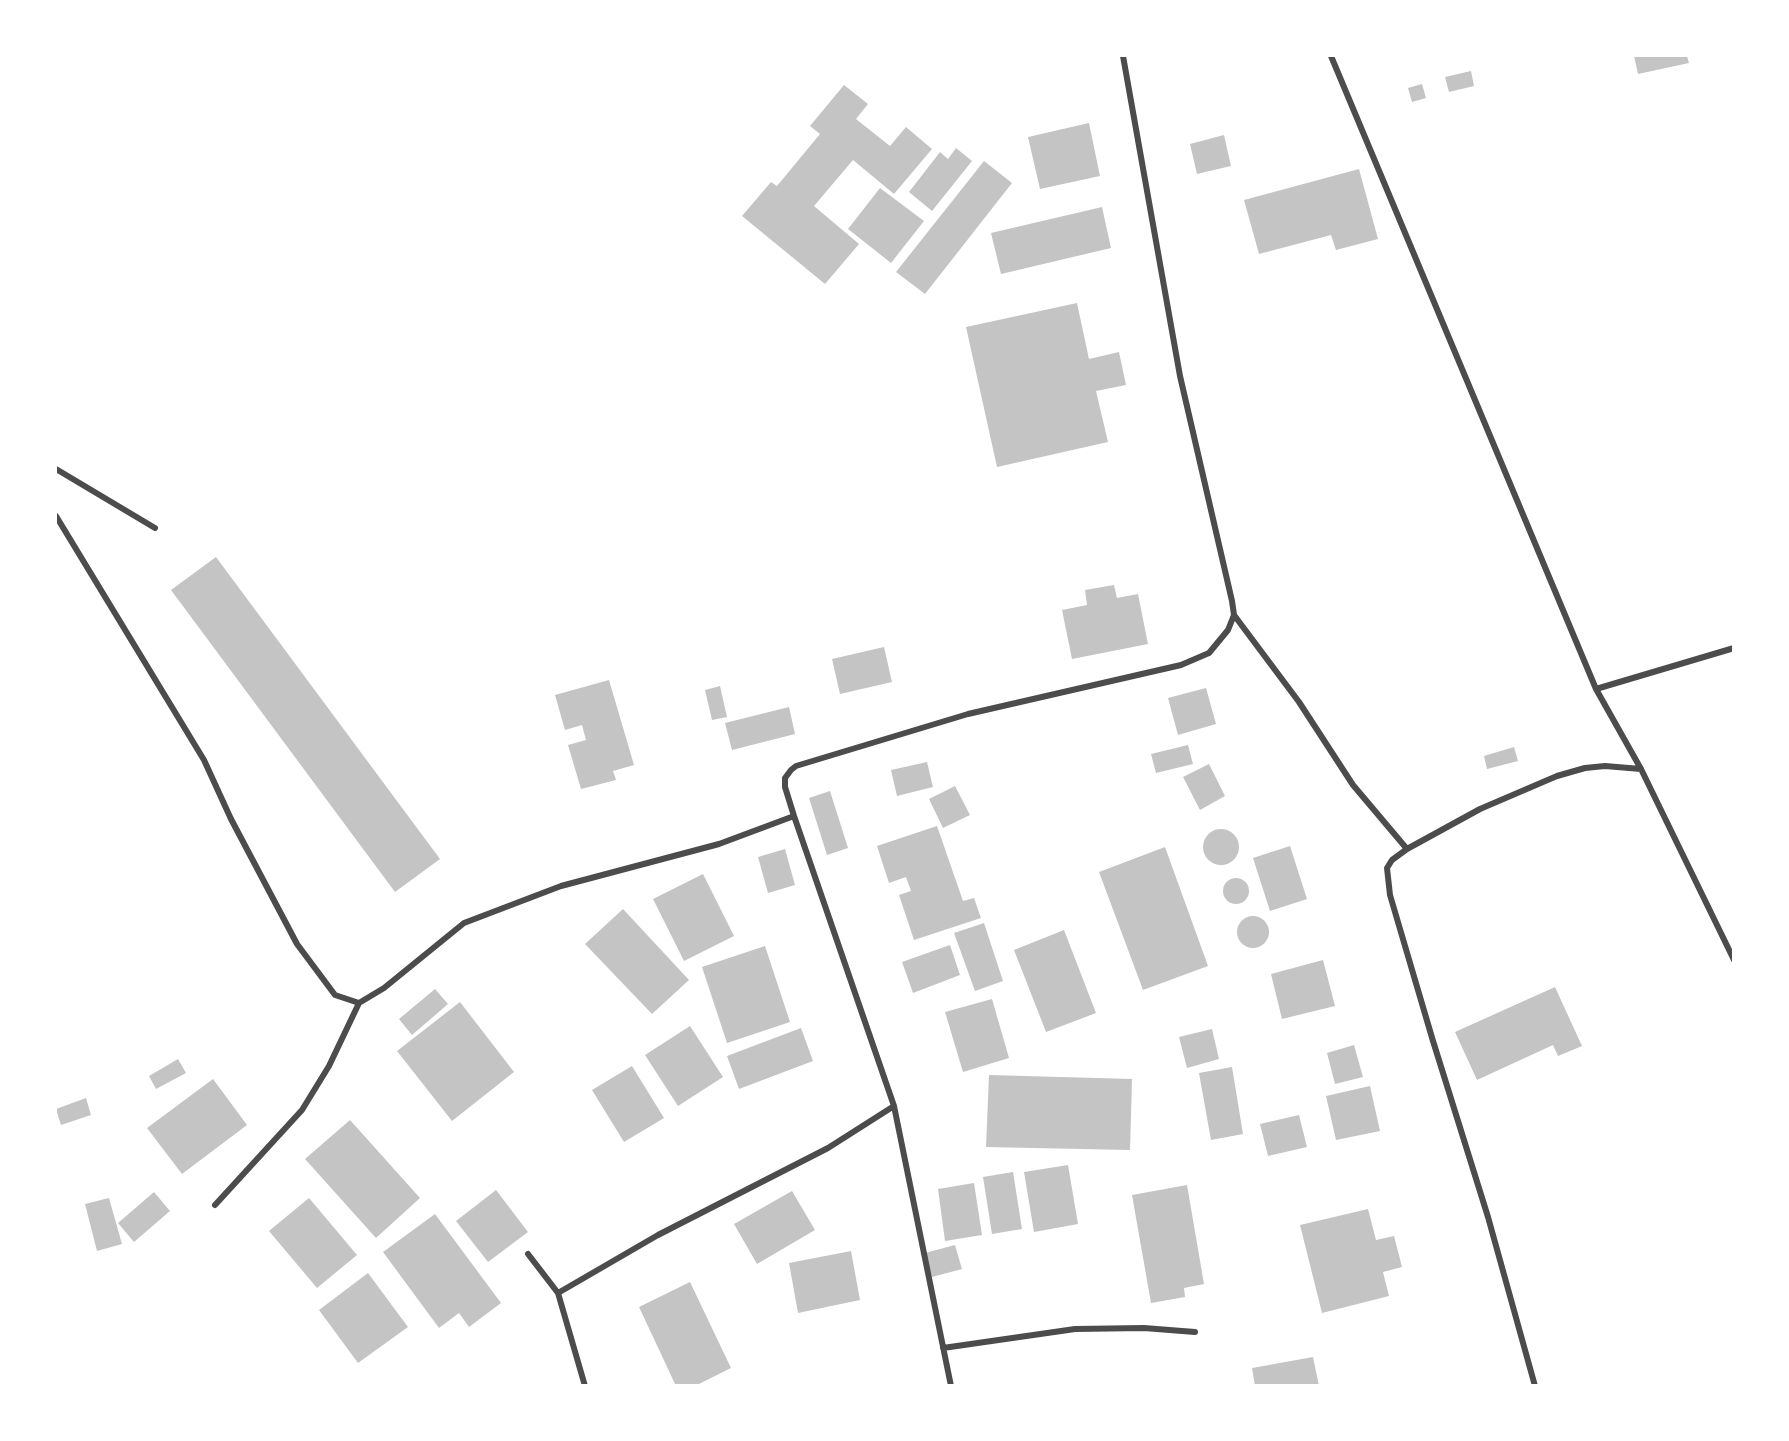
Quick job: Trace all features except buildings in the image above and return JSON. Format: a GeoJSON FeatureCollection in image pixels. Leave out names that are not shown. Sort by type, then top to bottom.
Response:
{"type":"FeatureCollection","features":[{"type":"Feature","properties":{"kind":"street"},"geometry":{"type":"LineString","coordinates":[[1123,56],[1180,376],[1234,615],[1261,648],[1299,702],[1353,785],[1407,849]]}},
{"type":"Feature","properties":{"kind":"street"},"geometry":{"type":"LineString","coordinates":[[1331,56],[1596,689],[1641,769],[1734,960]]}},
{"type":"Feature","properties":{"kind":"street"},"geometry":{"type":"LineString","coordinates":[[56,469],[155,528]]}},
{"type":"Feature","properties":{"kind":"street"},"geometry":{"type":"LineString","coordinates":[[56,516],[204,760],[231,819],[297,944],[335,995],[359,1003]]}},
{"type":"Feature","properties":{"kind":"street"},"geometry":{"type":"LineString","coordinates":[[951,1386],[894,1106],[794,816],[784,778],[796,766],[968,714],[1181,666],[1209,653],[1228,630],[1234,615]]}},
{"type":"Feature","properties":{"kind":"street"},"geometry":{"type":"LineString","coordinates":[[1596,689],[1734,648]]}},
{"type":"Feature","properties":{"kind":"street"},"geometry":{"type":"LineString","coordinates":[[1534,1386],[1488,1216],[1432,1041],[1390,895],[1387,868],[1392,860],[1407,849],[1480,809],[1557,776],[1585,768],[1605,766],[1641,769]]}},
{"type":"Feature","properties":{"kind":"street"},"geometry":{"type":"LineString","coordinates":[[215,1205],[302,1110],[329,1066],[359,1003],[384,988],[464,923],[561,886],[719,844],[794,816]]}},
{"type":"Feature","properties":{"kind":"street"},"geometry":{"type":"LineString","coordinates":[[558,1293],[658,1235],[828,1148],[894,1106]]}},
{"type":"Feature","properties":{"kind":"street"},"geometry":{"type":"LineString","coordinates":[[528,1254],[558,1293],[585,1386]]}},
{"type":"Feature","properties":{"kind":"street"},"geometry":{"type":"LineString","coordinates":[[944,1347],[1075,1329],[1195,1332]]}}]}
